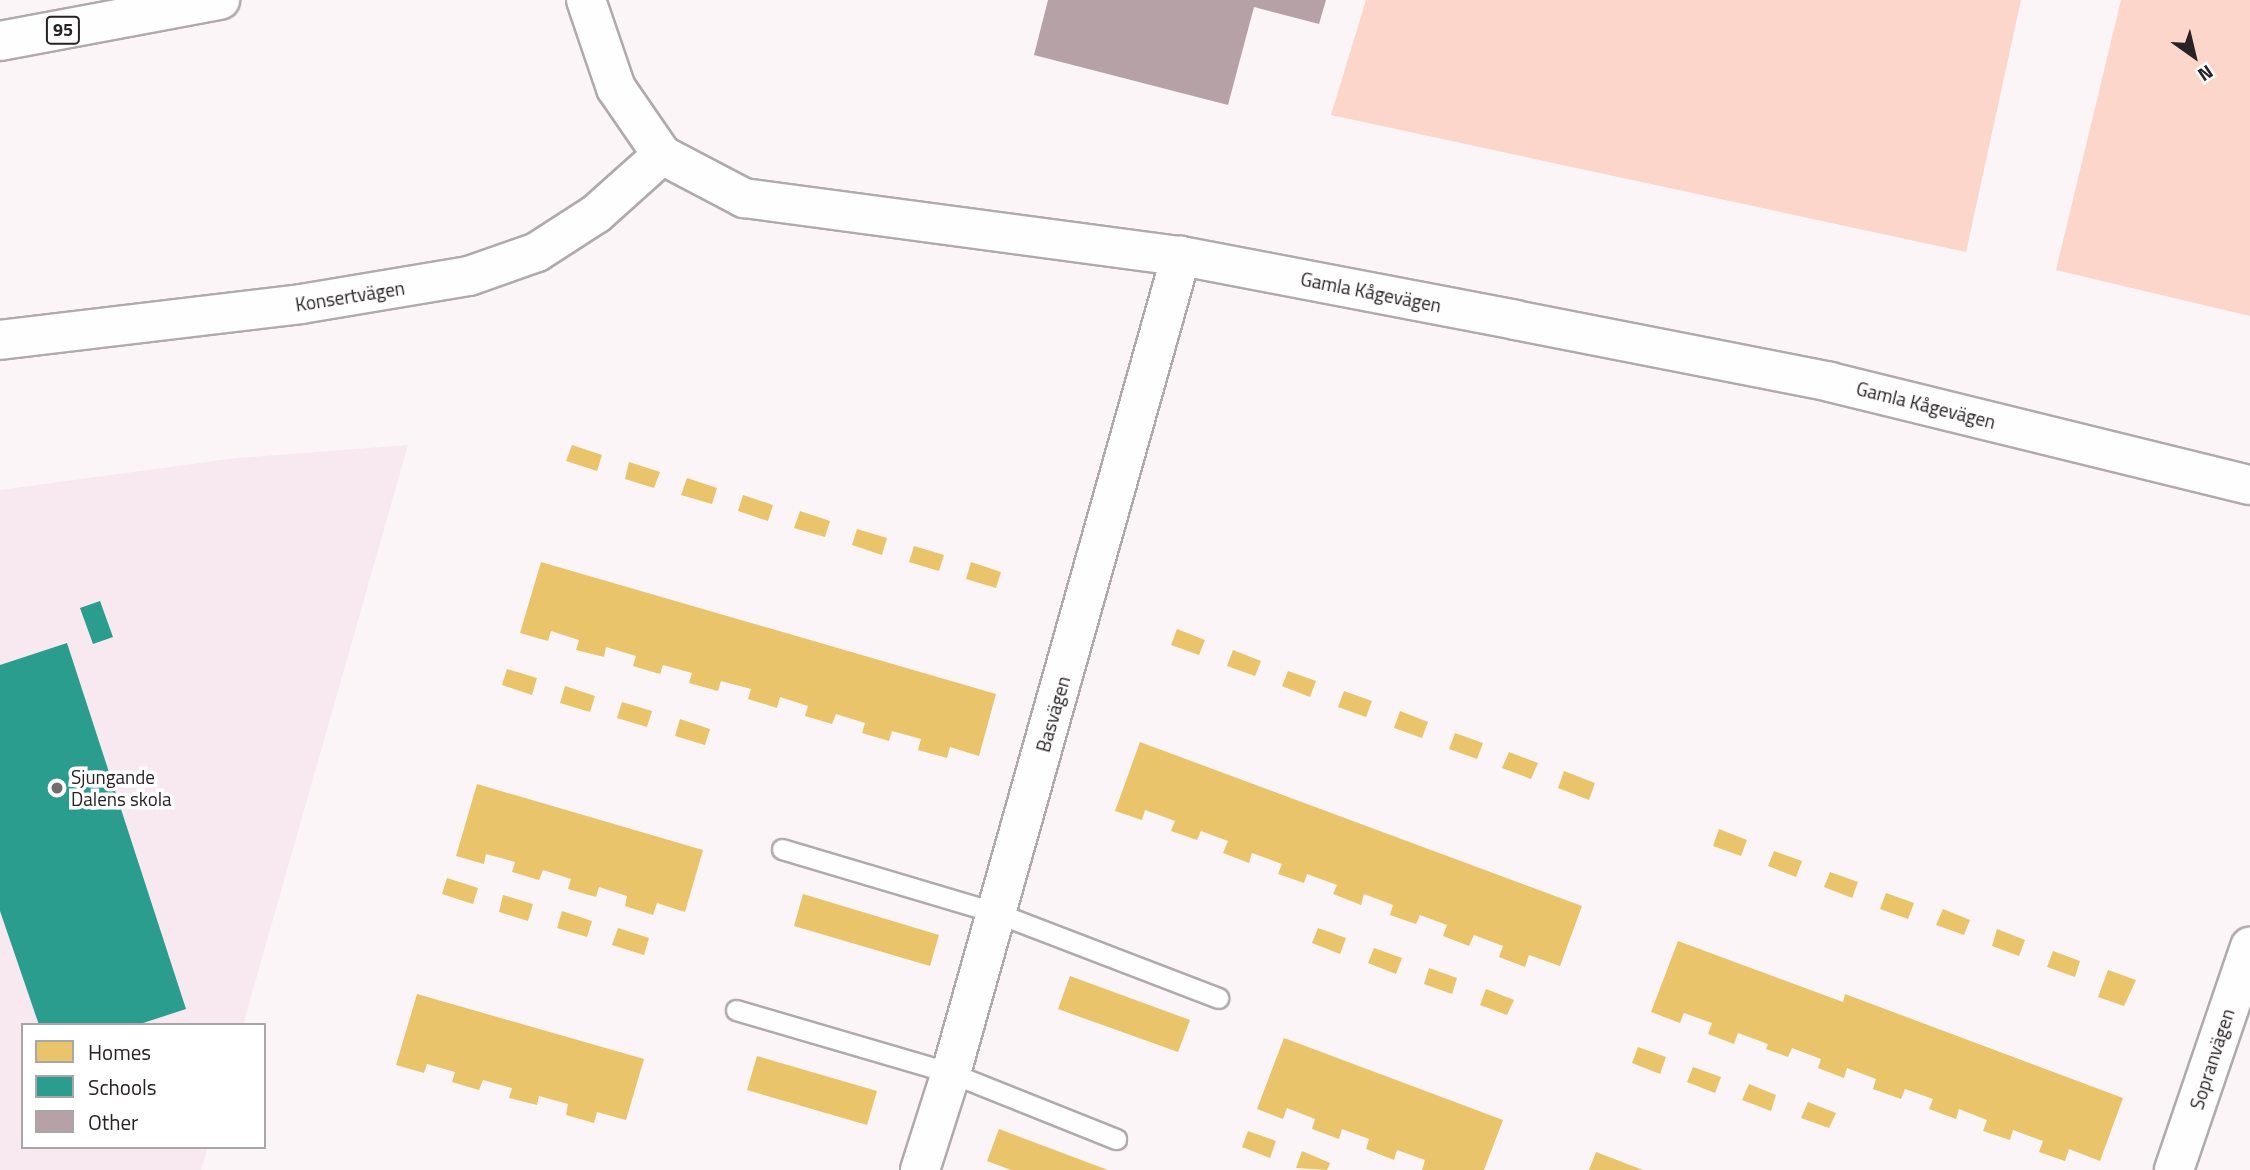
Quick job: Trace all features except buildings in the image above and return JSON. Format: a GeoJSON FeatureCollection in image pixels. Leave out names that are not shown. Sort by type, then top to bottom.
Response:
{"type":"FeatureCollection","features":[{"type":"Feature","properties":{"kind":"street","name":"95"},"geometry":{"type":"LineString","coordinates":[[0,41],[220,0]]}},
{"type":"Feature","properties":{"kind":"street","name":"Gamla Kågevägen"},"geometry":{"type":"LineString","coordinates":[[586,0],[616,88],[663,155],[744,198],[1181,256],[1830,382],[2250,485]]}},
{"type":"Feature","properties":{"kind":"street","name":"Konsertvägen"},"geometry":{"type":"LineString","coordinates":[[0,340],[301,304],[469,276],[537,252],[596,214],[663,155]]}},
{"type":"Feature","properties":{"kind":"street","name":"Basvägen"},"geometry":{"type":"LineString","coordinates":[[920,1170],[997,913],[1181,256]]}},
{"type":"Feature","properties":{"kind":"street","name":"Sopranvägen"},"geometry":{"type":"LineString","coordinates":[[2174,1170],[2250,947]]}},
{"type":"Feature","properties":{"kind":"lane"},"geometry":{"type":"LineString","coordinates":[[782,849],[997,913],[1218,998]]}},
{"type":"Feature","properties":{"kind":"lane"},"geometry":{"type":"LineString","coordinates":[[736,1010],[951,1073],[1115,1139]]}},
{"type":"Feature","properties":{"kind":"shaded area"},"geometry":{"type":"Polygon","coordinates":[[[1366,0],[2021,0],[1966,252],[1331,115],[1366,0]]]}},
{"type":"Feature","properties":{"kind":"shaded area"},"geometry":{"type":"Polygon","coordinates":[[[2121,0],[2250,0],[2250,316],[2056,270],[2121,0]]]}},
{"type":"Feature","properties":{"kind":"shaded area"},"geometry":{"type":"Polygon","coordinates":[[[408,445],[244,1023],[21,1023],[21,1149],[207,1149],[201,1170],[0,1170],[0,490],[236,458],[408,445]]]}},
{"type":"Feature","properties":{"kind":"place","name":"Sjungande Dalens skola"},"geometry":{"type":"Point","coordinates":[57,788]}}]}
